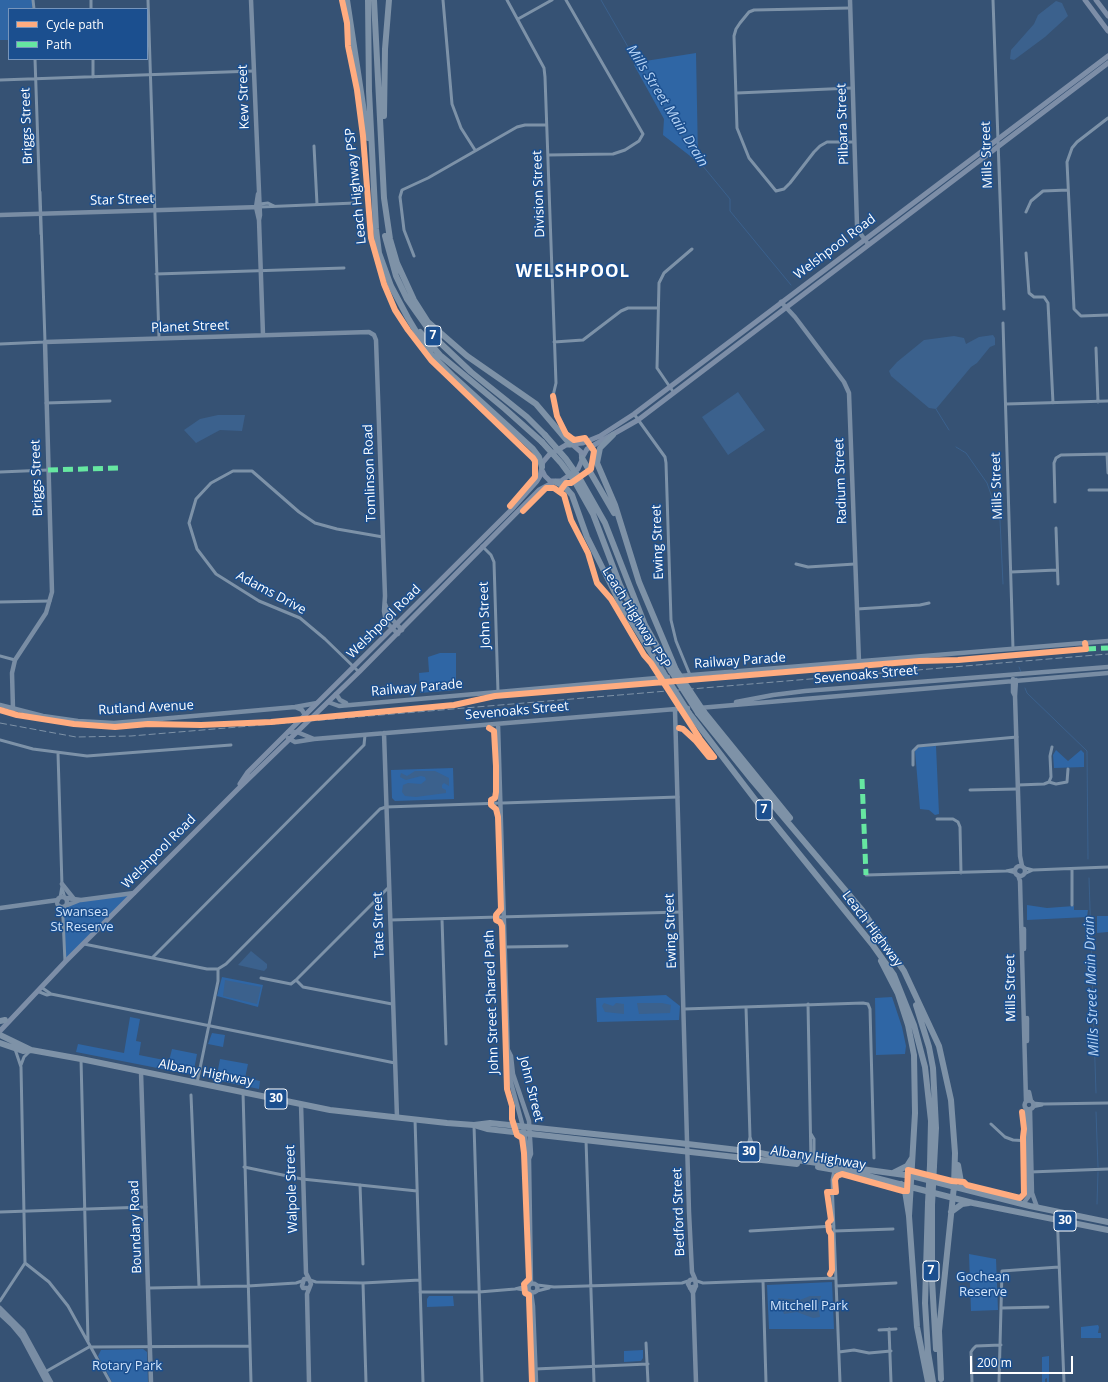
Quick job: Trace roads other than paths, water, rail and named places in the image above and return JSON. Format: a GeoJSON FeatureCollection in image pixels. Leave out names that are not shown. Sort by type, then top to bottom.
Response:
{"type":"FeatureCollection","features":[{"type":"Feature","properties":{"kind":"highway"},"geometry":{"type":"LineString","coordinates":[[347,0],[360,78],[372,174]]}},
{"type":"Feature","properties":{"kind":"highway","name":"7"},"geometry":{"type":"LineString","coordinates":[[368,0],[372,174],[379,253],[398,301],[423,343],[454,377],[532,449],[539,457],[542,468]]}},
{"type":"Feature","properties":{"kind":"highway","name":"7"},"geometry":{"type":"LineString","coordinates":[[374,0],[383,158],[385,234],[396,276],[407,299],[419,318],[434,337],[471,372],[527,417],[566,459],[578,481],[605,523],[645,625],[673,670],[701,712],[739,764],[862,910],[895,956],[919,1012],[933,1068],[936,1128],[932,1166]]}},
{"type":"Feature","properties":{"kind":"highway"},"geometry":{"type":"LineString","coordinates":[[383,158],[384,49],[388,0]]}},
{"type":"Feature","properties":{"kind":"highway","name":"7"},"geometry":{"type":"LineString","coordinates":[[384,198],[390,239],[397,263],[414,300],[428,322],[467,356],[536,404],[570,444]]}},
{"type":"Feature","properties":{"kind":"highway","name":"7"},"geometry":{"type":"LineString","coordinates":[[398,301],[416,328],[440,355],[542,442],[578,481],[593,514],[620,584],[657,662]]}},
{"type":"Feature","properties":{"kind":"highway"},"geometry":{"type":"LineString","coordinates":[[613,435],[600,448],[597,463],[615,505],[641,588],[673,670]]}},
{"type":"Feature","properties":{"kind":"highway"},"geometry":{"type":"LineString","coordinates":[[582,458],[609,502],[630,553]]}},
{"type":"Feature","properties":{"kind":"highway","name":"7"},"geometry":{"type":"LineString","coordinates":[[555,482],[564,486],[572,495],[587,537],[621,605],[657,662]]}},
{"type":"Feature","properties":{"kind":"highway","name":"Leach Highway"},"geometry":{"type":"LineString","coordinates":[[657,662],[689,713],[757,802],[872,944],[894,974],[905,1000],[918,1039],[925,1067],[930,1105],[932,1166],[925,1303],[928,1352],[933,1382]]}},
{"type":"Feature","properties":{"kind":"highway"},"geometry":{"type":"LineString","coordinates":[[701,712],[709,718],[862,910]]}},
{"type":"Feature","properties":{"kind":"highway"},"geometry":{"type":"LineString","coordinates":[[709,718],[739,764]]}},
{"type":"Feature","properties":{"kind":"highway"},"geometry":{"type":"LineString","coordinates":[[872,944],[898,994],[908,1025],[914,1055],[916,1084],[909,1216]]}},
{"type":"Feature","properties":{"kind":"highway"},"geometry":{"type":"LineString","coordinates":[[895,956],[904,971],[938,1046],[951,1100],[955,1154],[954,1186],[939,1331],[941,1381]]}},
{"type":"Feature","properties":{"kind":"highway","name":"30"},"geometry":{"type":"LineString","coordinates":[[0,1035],[31,1050]]}},
{"type":"Feature","properties":{"kind":"highway","name":"30"},"geometry":{"type":"LineString","coordinates":[[0,1043],[13,1048],[31,1050]]}},
{"type":"Feature","properties":{"kind":"highway"},"geometry":{"type":"LineString","coordinates":[[0,1047],[13,1048]]}},
{"type":"Feature","properties":{"kind":"highway","name":"Albany Highway"},"geometry":{"type":"LineString","coordinates":[[31,1050],[330,1110],[474,1125],[490,1123],[586,1140],[831,1169],[901,1184],[973,1203],[1108,1230]]}},
{"type":"Feature","properties":{"kind":"highway","name":"Albany Highway"},"geometry":{"type":"LineString","coordinates":[[527,1130],[688,1144],[747,1151],[912,1176],[1057,1212],[1108,1222]]}},
{"type":"Feature","properties":{"kind":"highway"},"geometry":{"type":"LineString","coordinates":[[955,1154],[962,1182],[966,1189]]}},
{"type":"Feature","properties":{"kind":"highway"},"geometry":{"type":"LineString","coordinates":[[892,1173],[907,1166],[913,1156]]}},
{"type":"Feature","properties":{"kind":"highway"},"geometry":{"type":"LineString","coordinates":[[901,1184],[905,1191],[909,1216],[917,1327],[928,1382]]}},
{"type":"Feature","properties":{"kind":"highway"},"geometry":{"type":"LineString","coordinates":[[951,1212],[962,1204],[973,1203]]}},
{"type":"Feature","properties":{"kind":"highway","name":"Leach Highway"},"geometry":{"type":"LineString","coordinates":[[930,1204],[932,1304],[936,1349],[941,1381]]}},
{"type":"Feature","properties":{"kind":"main road"},"geometry":{"type":"LineString","coordinates":[[1085,0],[1108,31]]}},
{"type":"Feature","properties":{"kind":"main road"},"geometry":{"type":"LineString","coordinates":[[1096,0],[1108,16]]}},
{"type":"Feature","properties":{"kind":"main road","name":"Welshpool Road"},"geometry":{"type":"LineString","coordinates":[[570,444],[583,442],[600,436],[634,414],[997,138],[1107,58]]}},
{"type":"Feature","properties":{"kind":"main road","name":"Welshpool Road"},"geometry":{"type":"LineString","coordinates":[[582,458],[589,448],[638,420],[674,393],[997,146],[1107,58]]}},
{"type":"Feature","properties":{"kind":"main road"},"geometry":{"type":"LineString","coordinates":[[652,401],[663,396],[667,398]]}},
{"type":"Feature","properties":{"kind":"main road"},"geometry":{"type":"LineString","coordinates":[[570,444],[580,451],[582,458],[580,466],[567,478],[555,482],[546,477],[542,468],[545,459],[551,452],[562,446],[570,444]]}},
{"type":"Feature","properties":{"kind":"main road","name":"Welshpool Road"},"geometry":{"type":"LineString","coordinates":[[238,788],[248,772],[397,625],[537,481],[542,468]]}},
{"type":"Feature","properties":{"kind":"main road","name":"Welshpool Road"},"geometry":{"type":"LineString","coordinates":[[0,1031],[9,1022],[4,1021],[39,989],[238,788],[398,634],[484,548],[538,490],[555,482]]}},
{"type":"Feature","properties":{"kind":"street"},"geometry":{"type":"LineString","coordinates":[[148,0],[159,338]]}},
{"type":"Feature","properties":{"kind":"street","name":"Kew Street"},"geometry":{"type":"LineString","coordinates":[[251,0],[263,335]]}},
{"type":"Feature","properties":{"kind":"street"},"geometry":{"type":"LineString","coordinates":[[444,0],[452,104],[460,128],[475,150]]}},
{"type":"Feature","properties":{"kind":"street","name":"Division Street"},"geometry":{"type":"LineString","coordinates":[[507,0],[545,72],[556,383],[553,396]]}},
{"type":"Feature","properties":{"kind":"street"},"geometry":{"type":"LineString","coordinates":[[518,20],[552,0]]}},
{"type":"Feature","properties":{"kind":"street"},"geometry":{"type":"LineString","coordinates":[[548,155],[613,154],[624,150],[638,141],[643,134],[566,0]]}},
{"type":"Feature","properties":{"kind":"street","name":"Pilbara Street"},"geometry":{"type":"LineString","coordinates":[[850,0],[857,225],[868,244]]}},
{"type":"Feature","properties":{"kind":"street","name":"Mills Street"},"geometry":{"type":"LineString","coordinates":[[993,0],[1004,309]]}},
{"type":"Feature","properties":{"kind":"street"},"geometry":{"type":"LineString","coordinates":[[850,8],[754,10],[749,12],[736,29],[734,36],[737,128],[749,158],[776,191],[784,190],[820,146],[828,142],[854,142]]}},
{"type":"Feature","properties":{"kind":"street","name":"Briggs Street"},"geometry":{"type":"LineString","coordinates":[[13,709],[12,673],[15,660],[46,613],[52,592],[35,60]]}},
{"type":"Feature","properties":{"kind":"street"},"geometry":{"type":"LineString","coordinates":[[92,60],[93,77]]}},
{"type":"Feature","properties":{"kind":"street"},"geometry":{"type":"LineString","coordinates":[[0,80],[254,71]]}},
{"type":"Feature","properties":{"kind":"street"},"geometry":{"type":"LineString","coordinates":[[737,93],[852,88]]}},
{"type":"Feature","properties":{"kind":"street"},"geometry":{"type":"LineString","coordinates":[[1108,118],[1072,148],[1067,162],[1074,309],[1081,316],[1108,315]]}},
{"type":"Feature","properties":{"kind":"street"},"geometry":{"type":"LineString","coordinates":[[414,256],[404,230],[400,197],[402,190],[406,186],[428,178],[517,127],[525,125],[546,125]]}},
{"type":"Feature","properties":{"kind":"street"},"geometry":{"type":"LineString","coordinates":[[314,146],[317,204]]}},
{"type":"Feature","properties":{"kind":"street"},"geometry":{"type":"LineString","coordinates":[[1026,212],[1030,200],[1043,191],[1068,190]]}},
{"type":"Feature","properties":{"kind":"street","name":"Star Street"},"geometry":{"type":"LineString","coordinates":[[0,215],[258,206],[268,203],[274,206],[355,203]]}},
{"type":"Feature","properties":{"kind":"street"},"geometry":{"type":"LineString","coordinates":[[674,393],[657,368],[657,308],[660,278],[692,249]]}},
{"type":"Feature","properties":{"kind":"street"},"geometry":{"type":"LineString","coordinates":[[1026,253],[1029,292],[1034,297],[1044,297],[1048,303],[1053,403]]}},
{"type":"Feature","properties":{"kind":"street"},"geometry":{"type":"LineString","coordinates":[[156,274],[344,268]]}},
{"type":"Feature","properties":{"kind":"street","name":"Radium Street"},"geometry":{"type":"LineString","coordinates":[[783,301],[844,382],[850,393],[859,662]]}},
{"type":"Feature","properties":{"kind":"street"},"geometry":{"type":"LineString","coordinates":[[554,342],[583,340],[628,308],[657,308]]}},
{"type":"Feature","properties":{"kind":"street","name":"Mills Street"},"geometry":{"type":"LineString","coordinates":[[1003,322],[1013,649]]}},
{"type":"Feature","properties":{"kind":"street","name":"Planet Street"},"geometry":{"type":"LineString","coordinates":[[0,344],[369,332],[374,335],[376,340]]}},
{"type":"Feature","properties":{"kind":"street","name":"Tomlinson Road"},"geometry":{"type":"LineString","coordinates":[[376,340],[385,619],[398,634]]}},
{"type":"Feature","properties":{"kind":"street"},"geometry":{"type":"LineString","coordinates":[[1096,348],[1098,402]]}},
{"type":"Feature","properties":{"kind":"street"},"geometry":{"type":"LineString","coordinates":[[46,403],[110,401]]}},
{"type":"Feature","properties":{"kind":"street"},"geometry":{"type":"LineString","coordinates":[[1006,404],[1108,401]]}},
{"type":"Feature","properties":{"kind":"street","name":"Ewing Street"},"geometry":{"type":"LineString","coordinates":[[634,414],[664,457],[666,463],[671,620],[676,641],[690,675]]}},
{"type":"Feature","properties":{"kind":"street"},"geometry":{"type":"LineString","coordinates":[[1055,502],[1054,463],[1056,458],[1061,455],[1108,454],[1108,473]]}},
{"type":"Feature","properties":{"kind":"street"},"geometry":{"type":"LineString","coordinates":[[0,472],[48,470]]}},
{"type":"Feature","properties":{"kind":"street","name":"Adams Drive"},"geometry":{"type":"LineString","coordinates":[[359,672],[325,639],[300,618],[259,601],[216,574],[197,548],[189,523],[196,500],[211,483],[233,471],[252,471],[299,512],[315,523],[337,529],[383,537]]}},
{"type":"Feature","properties":{"kind":"street"},"geometry":{"type":"LineString","coordinates":[[1089,490],[1108,490]]}},
{"type":"Feature","properties":{"kind":"street"},"geometry":{"type":"LineString","coordinates":[[1056,528],[1058,584]]}},
{"type":"Feature","properties":{"kind":"street","name":"John Street"},"geometry":{"type":"LineString","coordinates":[[478,542],[490,555],[494,562],[498,692]]}},
{"type":"Feature","properties":{"kind":"street"},"geometry":{"type":"LineString","coordinates":[[796,564],[808,567],[855,564]]}},
{"type":"Feature","properties":{"kind":"street"},"geometry":{"type":"LineString","coordinates":[[1011,572],[1057,570]]}},
{"type":"Feature","properties":{"kind":"street"},"geometry":{"type":"LineString","coordinates":[[0,602],[50,601]]}},
{"type":"Feature","properties":{"kind":"street"},"geometry":{"type":"LineString","coordinates":[[857,609],[920,605],[929,602]]}},
{"type":"Feature","properties":{"kind":"street","name":"Tomlinson Road"},"geometry":{"type":"LineString","coordinates":[[385,604],[390,617],[402,630]]}},
{"type":"Feature","properties":{"kind":"street","name":"Railway Parade"},"geometry":{"type":"LineString","coordinates":[[328,702],[336,705],[350,704],[1108,641]]}},
{"type":"Feature","properties":{"kind":"street"},"geometry":{"type":"LineString","coordinates":[[0,656],[15,660]]}},
{"type":"Feature","properties":{"kind":"street","name":"Sevenoaks Street"},"geometry":{"type":"LineString","coordinates":[[723,705],[773,695],[1006,674],[1108,667]]}},
{"type":"Feature","properties":{"kind":"street"},"geometry":{"type":"LineString","coordinates":[[1006,674],[1014,679],[1020,673]]}},
{"type":"Feature","properties":{"kind":"street","name":"Sevenoaks Street"},"geometry":{"type":"LineString","coordinates":[[289,739],[295,742],[384,733],[872,693],[1014,679],[1108,673]]}},
{"type":"Feature","properties":{"kind":"street","name":"Mills Street"},"geometry":{"type":"LineString","coordinates":[[1014,679],[1020,881],[1030,1105],[1030,1172],[1032,1192],[1037,1207]]}},
{"type":"Feature","properties":{"kind":"street"},"geometry":{"type":"LineString","coordinates":[[867,687],[872,693],[883,685]]}},
{"type":"Feature","properties":{"kind":"street"},"geometry":{"type":"LineString","coordinates":[[336,694],[342,702],[350,704]]}},
{"type":"Feature","properties":{"kind":"street","name":"Rutland Avenue"},"geometry":{"type":"LineString","coordinates":[[0,705],[13,709],[78,721],[114,722],[295,707],[318,703]]}},
{"type":"Feature","properties":{"kind":"street"},"geometry":{"type":"LineString","coordinates":[[295,707],[302,710],[305,715]]}},
{"type":"Feature","properties":{"kind":"street","name":"Ewing Street"},"geometry":{"type":"LineString","coordinates":[[675,710],[688,1151]]}},
{"type":"Feature","properties":{"kind":"street","name":"John Street"},"geometry":{"type":"LineString","coordinates":[[498,724],[508,1050],[511,1056],[513,1074],[526,1110],[527,1130],[531,1154],[529,1159],[532,1268],[535,1287]]}},
{"type":"Feature","properties":{"kind":"street","name":"Sevenoaks Street"},"geometry":{"type":"LineString","coordinates":[[287,734],[297,732],[314,739]]}},
{"type":"Feature","properties":{"kind":"street","name":"Tate Street"},"geometry":{"type":"LineString","coordinates":[[384,733],[397,1117]]}},
{"type":"Feature","properties":{"kind":"street"},"geometry":{"type":"LineString","coordinates":[[287,734],[289,739]]}},
{"type":"Feature","properties":{"kind":"street"},"geometry":{"type":"LineString","coordinates":[[153,957],[364,745],[365,735]]}},
{"type":"Feature","properties":{"kind":"street"},"geometry":{"type":"LineString","coordinates":[[913,765],[913,751],[918,746],[1016,737]]}},
{"type":"Feature","properties":{"kind":"street"},"geometry":{"type":"LineString","coordinates":[[0,740],[23,747],[58,753],[96,756],[231,745]]}},
{"type":"Feature","properties":{"kind":"street"},"geometry":{"type":"LineString","coordinates":[[1049,782],[1051,777],[1050,756],[1052,747]]}},
{"type":"Feature","properties":{"kind":"street"},"geometry":{"type":"LineString","coordinates":[[58,753],[65,962]]}},
{"type":"Feature","properties":{"kind":"street"},"geometry":{"type":"LineString","coordinates":[[970,790],[1018,787],[1049,782],[1056,784],[1067,782],[1068,769]]}},
{"type":"Feature","properties":{"kind":"street"},"geometry":{"type":"LineString","coordinates":[[84,944],[153,957],[207,970],[218,968],[230,960],[380,809],[386,807],[678,798]]}},
{"type":"Feature","properties":{"kind":"street"},"geometry":{"type":"LineString","coordinates":[[937,819],[953,819],[958,822],[960,827],[961,873]]}},
{"type":"Feature","properties":{"kind":"street"},"geometry":{"type":"LineString","coordinates":[[866,875],[1072,870],[1108,867]]}},
{"type":"Feature","properties":{"kind":"street"},"geometry":{"type":"LineString","coordinates":[[1072,870],[1072,905]]}},
{"type":"Feature","properties":{"kind":"street"},"geometry":{"type":"LineString","coordinates":[[62,885],[74,899]]}},
{"type":"Feature","properties":{"kind":"street"},"geometry":{"type":"LineString","coordinates":[[261,978],[291,984],[389,887]]}},
{"type":"Feature","properties":{"kind":"street"},"geometry":{"type":"LineString","coordinates":[[0,908],[134,893]]}},
{"type":"Feature","properties":{"kind":"street"},"geometry":{"type":"LineString","coordinates":[[62,902],[74,899],[82,900]]}},
{"type":"Feature","properties":{"kind":"street"},"geometry":{"type":"LineString","coordinates":[[390,920],[681,912]]}},
{"type":"Feature","properties":{"kind":"street"},"geometry":{"type":"LineString","coordinates":[[442,919],[446,1044]]}},
{"type":"Feature","properties":{"kind":"street"},"geometry":{"type":"LineString","coordinates":[[505,947],[567,946]]}},
{"type":"Feature","properties":{"kind":"street"},"geometry":{"type":"LineString","coordinates":[[197,1083],[218,981],[218,968]]}},
{"type":"Feature","properties":{"kind":"street"},"geometry":{"type":"LineString","coordinates":[[296,980],[303,986],[392,1004]]}},
{"type":"Feature","properties":{"kind":"street"},"geometry":{"type":"LineString","coordinates":[[39,989],[51,994],[395,1064]]}},
{"type":"Feature","properties":{"kind":"street"},"geometry":{"type":"LineString","coordinates":[[684,1009],[808,1004],[868,1004],[870,1009],[874,1158]]}},
{"type":"Feature","properties":{"kind":"street"},"geometry":{"type":"LineString","coordinates":[[808,1004],[813,1162]]}},
{"type":"Feature","properties":{"kind":"street"},"geometry":{"type":"LineString","coordinates":[[746,1007],[750,1137],[747,1151]]}},
{"type":"Feature","properties":{"kind":"street"},"geometry":{"type":"LineString","coordinates":[[0,1301],[25,1263],[20,1067],[13,1048]]}},
{"type":"Feature","properties":{"kind":"street"},"geometry":{"type":"LineString","coordinates":[[20,1067],[24,1057],[31,1050]]}},
{"type":"Feature","properties":{"kind":"street"},"geometry":{"type":"LineString","coordinates":[[80,1060],[88,1341]]}},
{"type":"Feature","properties":{"kind":"street","name":"Boundary Road"},"geometry":{"type":"LineString","coordinates":[[141,1072],[150,1288],[151,1382]]}},
{"type":"Feature","properties":{"kind":"street"},"geometry":{"type":"LineString","coordinates":[[243,1092],[244,1167],[252,1382]]}},
{"type":"Feature","properties":{"kind":"street"},"geometry":{"type":"LineString","coordinates":[[191,1094],[199,1287]]}},
{"type":"Feature","properties":{"kind":"street"},"geometry":{"type":"LineString","coordinates":[[1030,1105],[1108,1102]]}},
{"type":"Feature","properties":{"kind":"street","name":"Walpole Street"},"geometry":{"type":"LineString","coordinates":[[301,1104],[309,1382]]}},
{"type":"Feature","properties":{"kind":"street"},"geometry":{"type":"LineString","coordinates":[[415,1119],[423,1382]]}},
{"type":"Feature","properties":{"kind":"street"},"geometry":{"type":"LineString","coordinates":[[991,1124],[1005,1137],[1013,1140],[1029,1141]]}},
{"type":"Feature","properties":{"kind":"street"},"geometry":{"type":"LineString","coordinates":[[474,1125],[482,1382]]}},
{"type":"Feature","properties":{"kind":"street"},"geometry":{"type":"LineString","coordinates":[[750,1137],[755,1152]]}},
{"type":"Feature","properties":{"kind":"street"},"geometry":{"type":"LineString","coordinates":[[586,1140],[594,1382]]}},
{"type":"Feature","properties":{"kind":"street","name":"Bedford Street"},"geometry":{"type":"LineString","coordinates":[[688,1151],[692,1284]]}},
{"type":"Feature","properties":{"kind":"street"},"geometry":{"type":"LineString","coordinates":[[244,1167],[302,1178],[417,1190]]}},
{"type":"Feature","properties":{"kind":"street"},"geometry":{"type":"LineString","coordinates":[[831,1169],[840,1382]]}},
{"type":"Feature","properties":{"kind":"street"},"geometry":{"type":"LineString","coordinates":[[831,1169],[832,1180]]}},
{"type":"Feature","properties":{"kind":"street"},"geometry":{"type":"LineString","coordinates":[[1030,1172],[1108,1169]]}},
{"type":"Feature","properties":{"kind":"street","name":"Mills Street"},"geometry":{"type":"LineString","coordinates":[[1023,1204],[1029,1196],[1030,1172]]}},
{"type":"Feature","properties":{"kind":"street"},"geometry":{"type":"LineString","coordinates":[[360,1185],[362,1264]]}},
{"type":"Feature","properties":{"kind":"street"},"geometry":{"type":"LineString","coordinates":[[0,1212],[146,1207]]}},
{"type":"Feature","properties":{"kind":"street"},"geometry":{"type":"LineString","coordinates":[[1057,1212],[1064,1382]]}},
{"type":"Feature","properties":{"kind":"street"},"geometry":{"type":"LineString","coordinates":[[750,1231],[834,1226]]}},
{"type":"Feature","properties":{"kind":"street"},"geometry":{"type":"LineString","coordinates":[[834,1231],[893,1229]]}},
{"type":"Feature","properties":{"kind":"street"},"geometry":{"type":"LineString","coordinates":[[25,1263],[49,1282],[64,1300],[110,1382]]}},
{"type":"Feature","properties":{"kind":"street"},"geometry":{"type":"LineString","coordinates":[[999,1382],[1002,1271],[1059,1267]]}},
{"type":"Feature","properties":{"kind":"street"},"geometry":{"type":"LineString","coordinates":[[420,1292],[479,1292],[535,1287],[692,1284],[835,1278]]}},
{"type":"Feature","properties":{"kind":"street"},"geometry":{"type":"LineString","coordinates":[[150,1288],[248,1286],[316,1282],[363,1283],[420,1280]]}},
{"type":"Feature","properties":{"kind":"street"},"geometry":{"type":"LineString","coordinates":[[763,1281],[766,1382]]}},
{"type":"Feature","properties":{"kind":"street"},"geometry":{"type":"LineString","coordinates":[[363,1283],[366,1382]]}},
{"type":"Feature","properties":{"kind":"street"},"geometry":{"type":"LineString","coordinates":[[836,1286],[896,1283]]}},
{"type":"Feature","properties":{"kind":"street"},"geometry":{"type":"LineString","coordinates":[[692,1284],[696,1382]]}},
{"type":"Feature","properties":{"kind":"street"},"geometry":{"type":"LineString","coordinates":[[530,1292],[535,1287]]}},
{"type":"Feature","properties":{"kind":"street"},"geometry":{"type":"LineString","coordinates":[[535,1287],[533,1306],[536,1382]]}},
{"type":"Feature","properties":{"kind":"street"},"geometry":{"type":"LineString","coordinates":[[515,1289],[530,1292]]}},
{"type":"Feature","properties":{"kind":"street"},"geometry":{"type":"LineString","coordinates":[[530,1292],[533,1306]]}},
{"type":"Feature","properties":{"kind":"street"},"geometry":{"type":"LineString","coordinates":[[1002,1308],[1048,1307]]}},
{"type":"Feature","properties":{"kind":"street"},"geometry":{"type":"LineString","coordinates":[[0,1308],[23,1331],[43,1372],[46,1382]]}},
{"type":"Feature","properties":{"kind":"street"},"geometry":{"type":"LineString","coordinates":[[0,1314],[17,1330],[43,1372],[51,1382]]}},
{"type":"Feature","properties":{"kind":"street"},"geometry":{"type":"LineString","coordinates":[[889,1329],[891,1382]]}},
{"type":"Feature","properties":{"kind":"street"},"geometry":{"type":"LineString","coordinates":[[879,1330],[896,1329]]}},
{"type":"Feature","properties":{"kind":"street"},"geometry":{"type":"LineString","coordinates":[[646,1343],[648,1382]]}},
{"type":"Feature","properties":{"kind":"street"},"geometry":{"type":"LineString","coordinates":[[972,1382],[971,1352],[973,1349],[976,1346],[1001,1345]]}},
{"type":"Feature","properties":{"kind":"street"},"geometry":{"type":"LineString","coordinates":[[43,1372],[86,1348],[250,1346]]}},
{"type":"Feature","properties":{"kind":"street"},"geometry":{"type":"LineString","coordinates":[[839,1352],[854,1350],[869,1353],[891,1351]]}},
{"type":"Feature","properties":{"kind":"street"},"geometry":{"type":"LineString","coordinates":[[536,1369],[648,1364]]}},
{"type":"Feature","properties":{"kind":"waterway","name":"Mills Street Main Drain"},"geometry":{"type":"LineString","coordinates":[[601,0],[639,66],[693,154],[730,199],[730,211],[791,285]]}},
{"type":"Feature","properties":{"kind":"waterway","name":"Mills Street Main Drain"},"geometry":{"type":"LineString","coordinates":[[936,409],[949,430]]}},
{"type":"Feature","properties":{"kind":"waterway","name":"Mills Street Main Drain"},"geometry":{"type":"LineString","coordinates":[[956,447],[966,453],[987,483],[1000,520],[1003,584]]}},
{"type":"Feature","properties":{"kind":"waterway"},"geometry":{"type":"LineString","coordinates":[[1019,667],[1021,672]]}},
{"type":"Feature","properties":{"kind":"waterway","name":"Mills Street Main Drain"},"geometry":{"type":"LineString","coordinates":[[1025,688],[1027,693],[1087,751],[1088,859]]}},
{"type":"Feature","properties":{"kind":"waterway","name":"Mills Street Main Drain"},"geometry":{"type":"LineString","coordinates":[[1089,878],[1096,1093]]}},
{"type":"Feature","properties":{"kind":"waterway","name":"Mills Street Main Drain"},"geometry":{"type":"LineString","coordinates":[[1096,1112],[1098,1167]]}},
{"type":"Feature","properties":{"kind":"waterway"},"geometry":{"type":"LineString","coordinates":[[1097,1204],[1098,1172]]}},
{"type":"Feature","properties":{"kind":"railway"},"geometry":{"type":"LineString","coordinates":[[0,723],[76,737],[131,736],[1108,654]]}},
{"type":"Feature","properties":{"kind":"district","name":"WELSHPOOL"},"geometry":{"type":"Point","coordinates":[573,272]}},
{"type":"Feature","properties":{"kind":"park label","name":"Swansea St Reserve"},"geometry":{"type":"Point","coordinates":[82,920]}},
{"type":"Feature","properties":{"kind":"park label","name":"Gochean Reserve"},"geometry":{"type":"Point","coordinates":[983,1284]}},
{"type":"Feature","properties":{"kind":"park label","name":"Mitchell Park"},"geometry":{"type":"Point","coordinates":[809,1306]}},
{"type":"Feature","properties":{"kind":"park label","name":"Rotary Park"},"geometry":{"type":"Point","coordinates":[127,1366]}}]}
